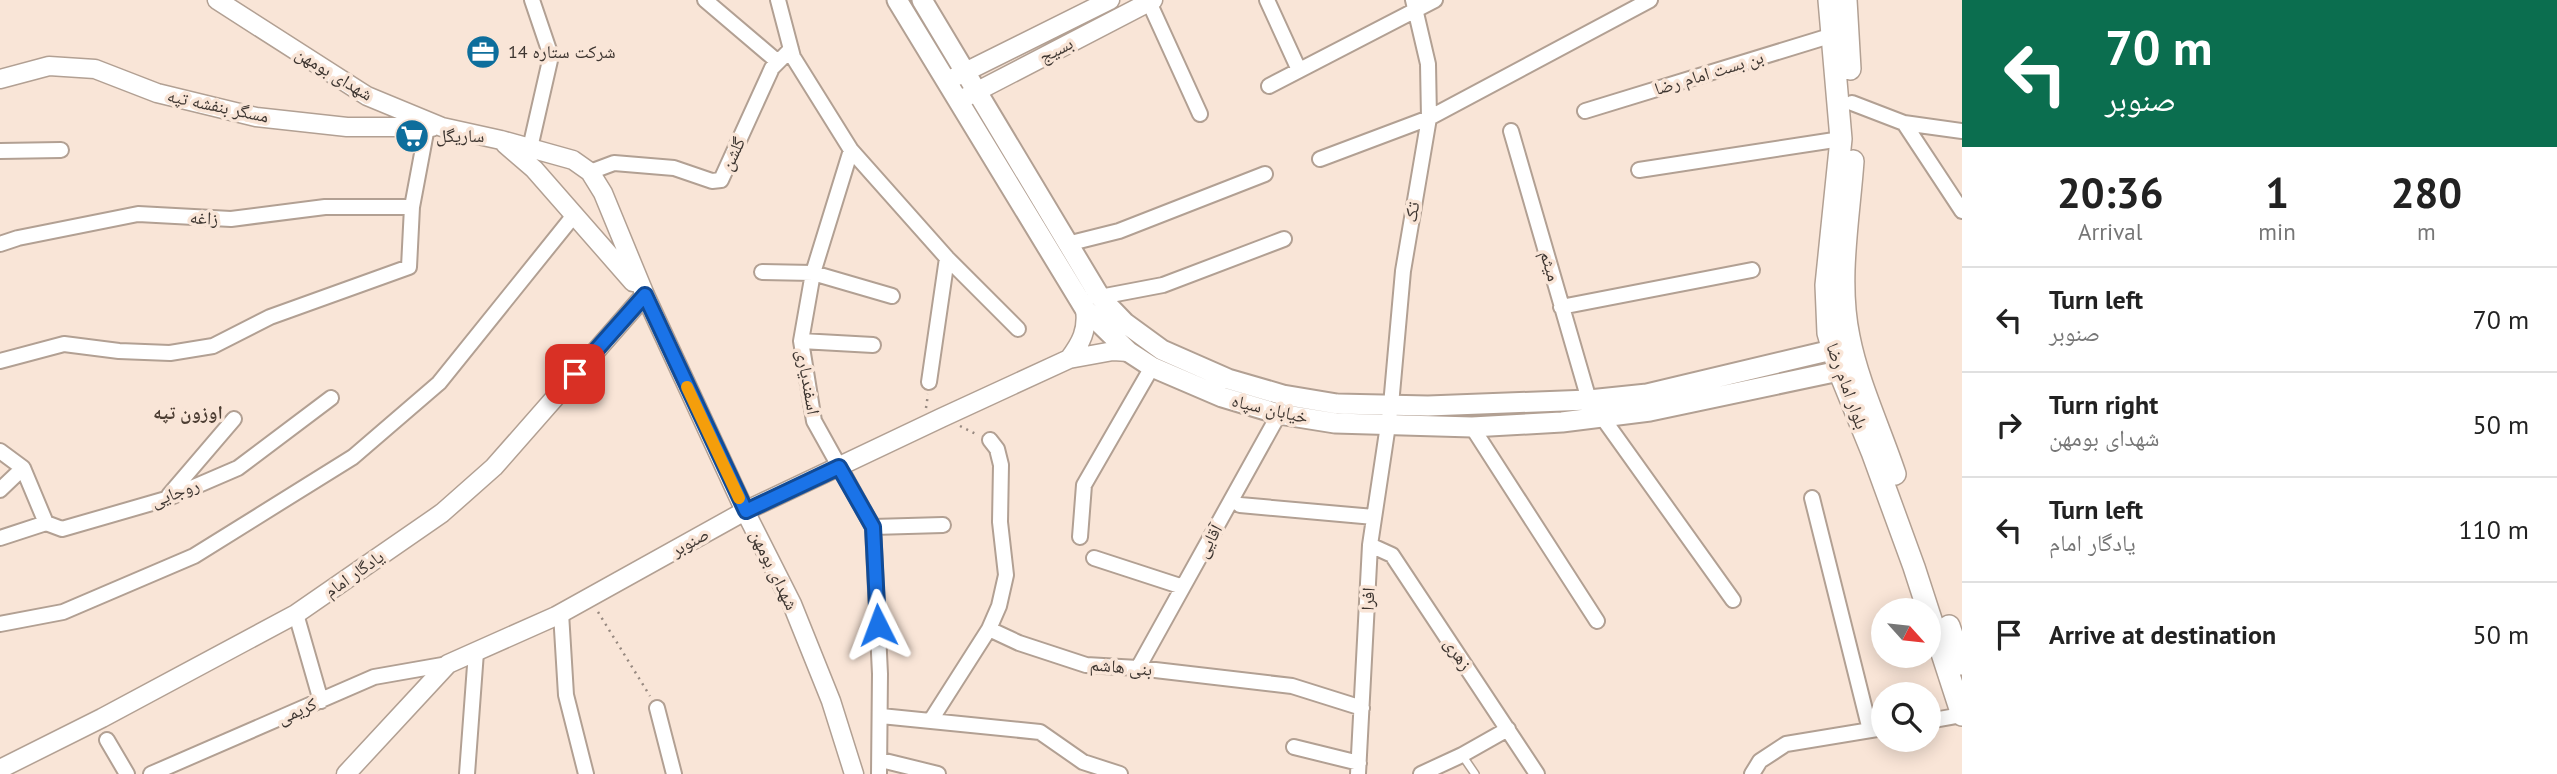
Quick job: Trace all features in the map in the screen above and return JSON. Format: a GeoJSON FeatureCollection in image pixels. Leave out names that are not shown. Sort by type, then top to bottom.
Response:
{"type":"FeatureCollection","features":[{"type":"Feature","properties":{"kind":"main road","name":"خیابان سپاه"},"geometry":{"type":"LineString","coordinates":[[897,0],[947,81],[968,96],[1067,244],[1092,303],[1162,350],[1228,379],[1283,395],[1337,404],[1428,406],[1589,400],[1647,394],[1832,350]]}},
{"type":"Feature","properties":{"kind":"main road","name":"خیابان سپاه"},"geometry":{"type":"LineString","coordinates":[[922,0],[966,71],[968,96],[1092,303],[1129,352],[1152,367],[1222,397],[1279,414],[1335,423],[1472,426],[1562,422],[1650,411],[1839,371]]}},
{"type":"Feature","properties":{"kind":"main road","name":"بلوار امام رضا"},"geometry":{"type":"LineString","coordinates":[[1829,0],[1833,35],[1852,103],[1826,285],[1828,333],[1839,371],[1962,664]]}},
{"type":"Feature","properties":{"kind":"main road","name":"بلوار امام رضا"},"geometry":{"type":"LineString","coordinates":[[1846,0],[1844,80],[1848,139],[1844,280],[1849,338],[1910,536]]}},
{"type":"Feature","properties":{"kind":"main road","name":"بلوار امام رضا"},"geometry":{"type":"LineString","coordinates":[[1927,582],[1962,715]]}},
{"type":"Feature","properties":{"kind":"street","name":"شهدای بومهن"},"geometry":{"type":"LineString","coordinates":[[217,0],[367,96],[435,127],[501,140],[573,160],[590,172]]}},
{"type":"Feature","properties":{"kind":"street"},"geometry":{"type":"LineString","coordinates":[[530,148],[551,57],[532,0]]}},
{"type":"Feature","properties":{"kind":"street"},"geometry":{"type":"LineString","coordinates":[[705,0],[778,62]]}},
{"type":"Feature","properties":{"kind":"street"},"geometry":{"type":"LineString","coordinates":[[778,0],[793,57],[851,150],[947,258],[1018,329]]}},
{"type":"Feature","properties":{"kind":"street","name":"بسیج"},"geometry":{"type":"LineString","coordinates":[[947,81],[1110,0]]}},
{"type":"Feature","properties":{"kind":"street"},"geometry":{"type":"LineString","coordinates":[[1267,0],[1299,70]]}},
{"type":"Feature","properties":{"kind":"street"},"geometry":{"type":"LineString","coordinates":[[1269,86],[1415,5],[1434,0]]}},
{"type":"Feature","properties":{"kind":"street"},"geometry":{"type":"LineString","coordinates":[[1320,159],[1429,118],[1650,0]]}},
{"type":"Feature","properties":{"kind":"street"},"geometry":{"type":"LineString","coordinates":[[1151,1],[1200,114]]}},
{"type":"Feature","properties":{"kind":"street","name":"بسیج"},"geometry":{"type":"LineString","coordinates":[[968,96],[1151,1]]}},
{"type":"Feature","properties":{"kind":"street","name":"تک"},"geometry":{"type":"LineString","coordinates":[[1387,425],[1403,271],[1429,118],[1428,64],[1415,5]]}},
{"type":"Feature","properties":{"kind":"street","name":"بن بست امام رضا"},"geometry":{"type":"LineString","coordinates":[[1585,111],[1833,35]]}},
{"type":"Feature","properties":{"kind":"street","name":"گلشن"},"geometry":{"type":"LineString","coordinates":[[590,172],[614,163],[674,168],[712,181],[721,180],[772,68],[791,49]]}},
{"type":"Feature","properties":{"kind":"street","name":"مسگر بنفشه تپه"},"geometry":{"type":"LineString","coordinates":[[0,79],[49,66],[95,69],[157,93],[256,117],[347,127],[435,127]]}},
{"type":"Feature","properties":{"kind":"street"},"geometry":{"type":"LineString","coordinates":[[1852,103],[1904,123],[1962,131]]}},
{"type":"Feature","properties":{"kind":"street"},"geometry":{"type":"LineString","coordinates":[[1904,123],[1962,211]]}},
{"type":"Feature","properties":{"kind":"street"},"geometry":{"type":"LineString","coordinates":[[0,361],[64,344],[119,351],[170,353],[213,346],[270,317],[409,267],[412,206],[435,127]]}},
{"type":"Feature","properties":{"kind":"street","name":"میثم"},"geometry":{"type":"LineString","coordinates":[[1511,131],[1589,400]]}},
{"type":"Feature","properties":{"kind":"street"},"geometry":{"type":"LineString","coordinates":[[1639,170],[1848,139]]}},
{"type":"Feature","properties":{"kind":"street"},"geometry":{"type":"LineString","coordinates":[[501,140],[534,169],[645,295]]}},
{"type":"Feature","properties":{"kind":"street"},"geometry":{"type":"LineString","coordinates":[[0,151],[61,150]]}},
{"type":"Feature","properties":{"kind":"street","name":"اسفندیاری"},"geometry":{"type":"LineString","coordinates":[[851,150],[813,273],[801,341],[814,421],[873,527],[881,716],[880,767]]}},
{"type":"Feature","properties":{"kind":"street"},"geometry":{"type":"LineString","coordinates":[[590,172],[603,194],[645,295]]}},
{"type":"Feature","properties":{"kind":"street"},"geometry":{"type":"LineString","coordinates":[[1067,244],[1119,231],[1265,174]]}},
{"type":"Feature","properties":{"kind":"street","name":"زاغه"},"geometry":{"type":"LineString","coordinates":[[0,244],[138,214],[231,219],[325,208],[412,206]]}},
{"type":"Feature","properties":{"kind":"street"},"geometry":{"type":"LineString","coordinates":[[0,624],[63,612],[194,555],[353,457],[439,383],[575,215]]}},
{"type":"Feature","properties":{"kind":"street"},"geometry":{"type":"LineString","coordinates":[[1069,359],[1084,337],[1092,303],[1163,285],[1284,239]]}},
{"type":"Feature","properties":{"kind":"street"},"geometry":{"type":"LineString","coordinates":[[929,382],[947,258]]}},
{"type":"Feature","properties":{"kind":"street"},"geometry":{"type":"LineString","coordinates":[[1561,307],[1752,270]]}},
{"type":"Feature","properties":{"kind":"street"},"geometry":{"type":"LineString","coordinates":[[762,272],[813,273],[892,296]]}},
{"type":"Feature","properties":{"kind":"street","name":"شهدای بومهن"},"geometry":{"type":"LineString","coordinates":[[645,295],[792,604],[831,701],[852,773]]}},
{"type":"Feature","properties":{"kind":"street","name":"یادگار امام"},"geometry":{"type":"LineString","coordinates":[[0,768],[102,718],[296,614],[442,513],[494,467],[645,295]]}},
{"type":"Feature","properties":{"kind":"street"},"geometry":{"type":"LineString","coordinates":[[801,341],[873,345]]}},
{"type":"Feature","properties":{"kind":"street","name":"صنوبر"},"geometry":{"type":"LineString","coordinates":[[346,774],[448,664],[561,613],[746,511],[1069,359],[1113,351],[1129,352]]}},
{"type":"Feature","properties":{"kind":"street"},"geometry":{"type":"LineString","coordinates":[[1080,537],[1084,485],[1152,367]]}},
{"type":"Feature","properties":{"kind":"street","name":"روجایی"},"geometry":{"type":"LineString","coordinates":[[0,538],[46,523],[62,529],[166,499],[238,468],[331,398]]}},
{"type":"Feature","properties":{"kind":"street","name":"آقایی"},"geometry":{"type":"LineString","coordinates":[[1138,668],[1279,414]]}},
{"type":"Feature","properties":{"kind":"street"},"geometry":{"type":"LineString","coordinates":[[1602,417],[1733,600]]}},
{"type":"Feature","properties":{"kind":"street"},"geometry":{"type":"LineString","coordinates":[[166,499],[234,419]]}},
{"type":"Feature","properties":{"kind":"street","name":"افرا"},"geometry":{"type":"LineString","coordinates":[[1359,768],[1370,545],[1387,425]]}},
{"type":"Feature","properties":{"kind":"street"},"geometry":{"type":"LineString","coordinates":[[1472,426],[1597,621]]}},
{"type":"Feature","properties":{"kind":"street"},"geometry":{"type":"LineString","coordinates":[[931,719],[989,629],[999,606],[1006,575],[1000,522],[1001,465],[997,449],[990,440]]}},
{"type":"Feature","properties":{"kind":"street"},"geometry":{"type":"LineString","coordinates":[[0,452],[23,468],[46,523]]}},
{"type":"Feature","properties":{"kind":"street"},"geometry":{"type":"LineString","coordinates":[[0,490],[23,468]]}},
{"type":"Feature","properties":{"kind":"street"},"geometry":{"type":"LineString","coordinates":[[1812,498],[1871,711]]}},
{"type":"Feature","properties":{"kind":"street"},"geometry":{"type":"LineString","coordinates":[[1240,505],[1374,517]]}},
{"type":"Feature","properties":{"kind":"street"},"geometry":{"type":"LineString","coordinates":[[873,527],[943,525]]}},
{"type":"Feature","properties":{"kind":"street","name":"زهری"},"geometry":{"type":"LineString","coordinates":[[1370,545],[1392,555],[1537,774]]}},
{"type":"Feature","properties":{"kind":"street"},"geometry":{"type":"LineString","coordinates":[[1094,558],[1183,587]]}},
{"type":"Feature","properties":{"kind":"street"},"geometry":{"type":"LineString","coordinates":[[561,613],[566,695],[586,774]]}},
{"type":"Feature","properties":{"kind":"street"},"geometry":{"type":"LineString","coordinates":[[296,614],[321,701]]}},
{"type":"Feature","properties":{"kind":"street","name":"بنی هاشم"},"geometry":{"type":"LineString","coordinates":[[989,629],[1019,643],[1086,665],[1138,668],[1292,686],[1362,708]]}},
{"type":"Feature","properties":{"kind":"street"},"geometry":{"type":"LineString","coordinates":[[467,774],[476,652]]}},
{"type":"Feature","properties":{"kind":"street","name":"کریمی"},"geometry":{"type":"LineString","coordinates":[[151,774],[374,677],[448,664]]}},
{"type":"Feature","properties":{"kind":"street"},"geometry":{"type":"LineString","coordinates":[[657,708],[674,774]]}},
{"type":"Feature","properties":{"kind":"street"},"geometry":{"type":"LineString","coordinates":[[1941,719],[1962,715]]}},
{"type":"Feature","properties":{"kind":"street"},"geometry":{"type":"LineString","coordinates":[[881,716],[1040,732],[1083,762],[1120,774]]}},
{"type":"Feature","properties":{"kind":"street"},"geometry":{"type":"LineString","coordinates":[[1421,774],[1508,729]]}},
{"type":"Feature","properties":{"kind":"street"},"geometry":{"type":"LineString","coordinates":[[1752,774],[1760,761],[1786,744],[1871,730]]}},
{"type":"Feature","properties":{"kind":"street"},"geometry":{"type":"LineString","coordinates":[[107,740],[127,774]]}},
{"type":"Feature","properties":{"kind":"street"},"geometry":{"type":"LineString","coordinates":[[1294,747],[1359,768]]}},
{"type":"Feature","properties":{"kind":"street"},"geometry":{"type":"LineString","coordinates":[[880,767],[938,774]]}},
{"type":"Feature","properties":{"kind":"lane"},"geometry":{"type":"LineString","coordinates":[[1462,755],[1475,774]]}},
{"type":"Feature","properties":{"kind":"path"},"geometry":{"type":"LineString","coordinates":[[924,426],[929,382]]}},
{"type":"Feature","properties":{"kind":"path"},"geometry":{"type":"LineString","coordinates":[[941,418],[990,440]]}},
{"type":"Feature","properties":{"kind":"path"},"geometry":{"type":"LineString","coordinates":[[589,597],[657,708]]}},
{"type":"Feature","properties":{"kind":"slow traffic"},"geometry":{"type":"LineString","coordinates":[[687,387],[739,498]]}},
{"type":"Feature","properties":{"kind":"place","name":"شرکت ستاره 14"},"geometry":{"type":"Point","coordinates":[483,52]}},
{"type":"Feature","properties":{"kind":"place","name":"ساریگل"},"geometry":{"type":"Point","coordinates":[412,136]}},
{"type":"Feature","properties":{"kind":"district","name":"اوزون تپه"},"geometry":{"type":"Point","coordinates":[188,412]}},
{"type":"Feature","properties":{"kind":"route"},"geometry":{"type":"LineString","coordinates":[[575,374],[645,295],[746,511],[839,467],[873,527],[878,625]]}}]}
